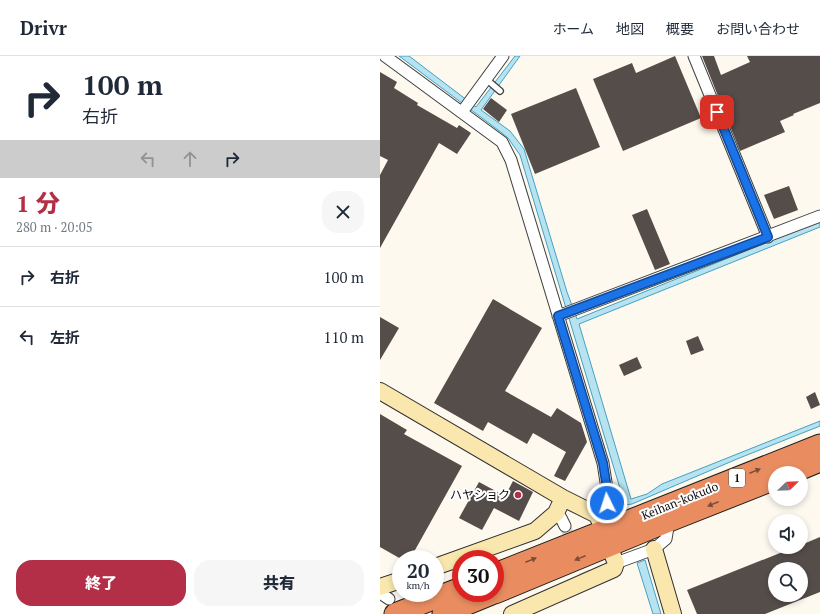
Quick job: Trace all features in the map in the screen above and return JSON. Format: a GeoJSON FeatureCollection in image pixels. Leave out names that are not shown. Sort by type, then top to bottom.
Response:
{"type":"FeatureCollection","features":[{"type":"Feature","properties":{"kind":"highway","name":"Keihan-kokudo"},"geometry":{"type":"LineString","coordinates":[[661,519],[820,445]]}},
{"type":"Feature","properties":{"kind":"highway"},"geometry":{"type":"LineString","coordinates":[[808,466],[820,461]]}},
{"type":"Feature","properties":{"kind":"highway","name":"Keihan-kokudo"},"geometry":{"type":"LineString","coordinates":[[504,589],[626,530],[768,481]]}},
{"type":"Feature","properties":{"kind":"highway","name":"Keihan-kokudo"},"geometry":{"type":"LineString","coordinates":[[504,571],[607,539]]}},
{"type":"Feature","properties":{"kind":"highway"},"geometry":{"type":"LineString","coordinates":[[386,598],[452,589]]}},
{"type":"Feature","properties":{"kind":"highway","name":"Keihan-kokudo"},"geometry":{"type":"LineString","coordinates":[[443,614],[473,602]]}},
{"type":"Feature","properties":{"kind":"street"},"geometry":{"type":"LineString","coordinates":[[385,56],[466,106],[502,142],[511,160],[566,313],[603,463],[608,495],[607,539],[614,569],[585,577],[512,614]]}},
{"type":"Feature","properties":{"kind":"street"},"geometry":{"type":"LineString","coordinates":[[466,106],[489,82],[503,56]]}},
{"type":"Feature","properties":{"kind":"street"},"geometry":{"type":"LineString","coordinates":[[694,56],[768,237]]}},
{"type":"Feature","properties":{"kind":"street"},"geometry":{"type":"LineString","coordinates":[[566,313],[820,216]]}},
{"type":"Feature","properties":{"kind":"street"},"geometry":{"type":"LineString","coordinates":[[380,391],[564,498],[607,539],[654,548],[666,539],[661,519]]}},
{"type":"Feature","properties":{"kind":"street"},"geometry":{"type":"LineString","coordinates":[[444,564],[535,531],[560,519],[564,498]]}},
{"type":"Feature","properties":{"kind":"street"},"geometry":{"type":"LineString","coordinates":[[654,548],[673,614]]}},
{"type":"Feature","properties":{"kind":"lane"},"geometry":{"type":"LineString","coordinates":[[489,82],[499,90]]}},
{"type":"Feature","properties":{"kind":"water"},"geometry":{"type":"Polygon","coordinates":[[[399,56],[409,56],[476,107],[515,56],[520,56],[481,110],[510,131],[524,149],[567,292],[577,319],[820,221],[820,227],[579,324],[631,499],[647,494],[662,484],[820,421],[820,426],[737,459],[632,504],[625,505],[520,155],[508,138],[502,133],[399,56]]]}},
{"type":"Feature","properties":{"kind":"water"},"geometry":{"type":"Polygon","coordinates":[[[645,560],[661,614],[653,614],[637,563],[645,560]]]}},
{"type":"Feature","properties":{"kind":"building"},"geometry":{"type":"Polygon","coordinates":[[[675,56],[701,118],[623,151],[593,79],[632,63],[636,73],[675,56]]]}},
{"type":"Feature","properties":{"kind":"building"},"geometry":{"type":"Polygon","coordinates":[[[702,56],[714,56],[721,75],[750,62],[747,56],[820,56],[820,103],[780,121],[785,132],[740,151],[702,56]]]}},
{"type":"Feature","properties":{"kind":"building"},"geometry":{"type":"Polygon","coordinates":[[[380,72],[397,82],[394,88],[418,103],[417,105],[457,128],[459,125],[471,133],[457,154],[439,143],[380,248],[380,175],[388,160],[380,156],[380,72]]]}},
{"type":"Feature","properties":{"kind":"building"},"geometry":{"type":"Polygon","coordinates":[[[576,88],[600,147],[535,174],[511,114],[576,88]]]}},
{"type":"Feature","properties":{"kind":"building"},"geometry":{"type":"Polygon","coordinates":[[[491,98],[507,110],[499,122],[483,109],[491,98]]]}},
{"type":"Feature","properties":{"kind":"building"},"geometry":{"type":"Polygon","coordinates":[[[789,186],[798,210],[774,219],[764,195],[789,186]]]}},
{"type":"Feature","properties":{"kind":"building"},"geometry":{"type":"Polygon","coordinates":[[[647,209],[670,264],[655,270],[632,215],[647,209]]]}},
{"type":"Feature","properties":{"kind":"building"},"geometry":{"type":"Polygon","coordinates":[[[493,299],[542,328],[505,391],[551,417],[557,408],[581,423],[587,442],[565,481],[554,476],[566,452],[533,433],[527,444],[488,422],[483,431],[434,403],[493,299]]]}},
{"type":"Feature","properties":{"kind":"building"},"geometry":{"type":"Polygon","coordinates":[[[380,317],[399,328],[380,360],[380,317]]]}},
{"type":"Feature","properties":{"kind":"building"},"geometry":{"type":"Polygon","coordinates":[[[698,336],[704,350],[691,355],[686,341],[698,336]]]}},
{"type":"Feature","properties":{"kind":"building"},"geometry":{"type":"Polygon","coordinates":[[[637,357],[642,368],[624,376],[619,365],[637,357]]]}},
{"type":"Feature","properties":{"kind":"building"},"geometry":{"type":"Polygon","coordinates":[[[815,392],[820,405],[811,409],[806,397],[815,392]]]}},
{"type":"Feature","properties":{"kind":"building"},"geometry":{"type":"Polygon","coordinates":[[[380,414],[407,430],[404,434],[462,466],[415,550],[392,550],[392,554],[380,547],[380,414]]]}},
{"type":"Feature","properties":{"kind":"building"},"geometry":{"type":"Polygon","coordinates":[[[513,481],[533,492],[519,521],[494,508],[482,530],[459,518],[479,482],[505,496],[513,481]]]}},
{"type":"Feature","properties":{"kind":"building"},"geometry":{"type":"Polygon","coordinates":[[[820,537],[820,592],[808,597],[808,562],[768,562],[768,602],[795,602],[765,614],[697,614],[687,590],[777,554],[808,554],[808,542],[820,537]]]}},
{"type":"Feature","properties":{"kind":"tunnel"},"geometry":{"type":"LineString","coordinates":[[565,526],[584,573]]}},
{"type":"Feature","properties":{"kind":"place","name":"ハヤショク"},"geometry":{"type":"Point","coordinates":[518,495]}},
{"type":"Feature","properties":{"kind":"route"},"geometry":{"type":"LineString","coordinates":[[607,503],[608,495],[603,463],[558,316],[768,237],[717,112]]}}]}
